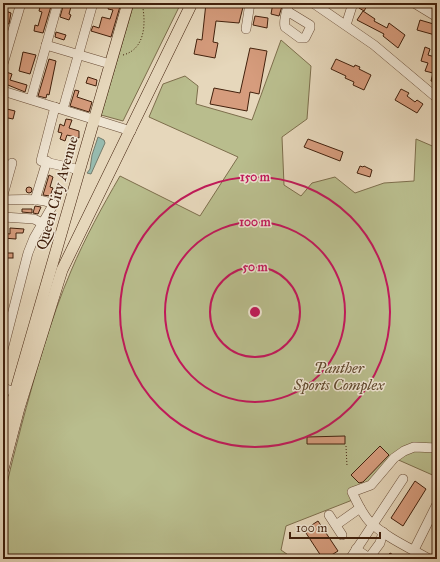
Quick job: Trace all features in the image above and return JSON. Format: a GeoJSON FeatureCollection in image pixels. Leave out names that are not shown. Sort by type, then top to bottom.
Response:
{"type":"FeatureCollection","features":[{"type":"Feature","properties":{"kind":"main road","name":"Queen City Avenue"},"geometry":{"type":"LineString","coordinates":[[19,393],[80,170],[114,60],[128,3]]}},
{"type":"Feature","properties":{"kind":"main road"},"geometry":{"type":"LineString","coordinates":[[3,434],[62,270],[192,3]]}},
{"type":"Feature","properties":{"kind":"main road"},"geometry":{"type":"LineString","coordinates":[[3,469],[19,393]]}},
{"type":"Feature","properties":{"kind":"street"},"geometry":{"type":"LineString","coordinates":[[3,64],[21,3]]}},
{"type":"Feature","properties":{"kind":"street"},"geometry":{"type":"LineString","coordinates":[[30,99],[58,3]]}},
{"type":"Feature","properties":{"kind":"street"},"geometry":{"type":"LineString","coordinates":[[80,170],[47,161],[41,161],[78,54],[93,3]]}},
{"type":"Feature","properties":{"kind":"street"},"geometry":{"type":"LineString","coordinates":[[246,29],[250,3]]}},
{"type":"Feature","properties":{"kind":"street"},"geometry":{"type":"LineString","coordinates":[[313,3],[379,49],[437,98]]}},
{"type":"Feature","properties":{"kind":"street"},"geometry":{"type":"LineString","coordinates":[[346,25],[353,3]]}},
{"type":"Feature","properties":{"kind":"street"},"geometry":{"type":"LineString","coordinates":[[414,3],[437,17]]}},
{"type":"Feature","properties":{"kind":"street"},"geometry":{"type":"LineString","coordinates":[[46,45],[78,54],[114,60]]}},
{"type":"Feature","properties":{"kind":"street"},"geometry":{"type":"LineString","coordinates":[[3,91],[131,131]]}},
{"type":"Feature","properties":{"kind":"street"},"geometry":{"type":"LineString","coordinates":[[3,200],[35,200],[47,161]]}},
{"type":"Feature","properties":{"kind":"street"},"geometry":{"type":"LineString","coordinates":[[3,195],[12,162]]}},
{"type":"Feature","properties":{"kind":"street","name":"Queen City Avenue"},"geometry":{"type":"LineString","coordinates":[[3,350],[22,269],[34,238],[54,205],[50,202],[35,200]]}},
{"type":"Feature","properties":{"kind":"street"},"geometry":{"type":"LineString","coordinates":[[3,217],[34,220],[42,223]]}},
{"type":"Feature","properties":{"kind":"street"},"geometry":{"type":"LineString","coordinates":[[3,388],[19,393]]}},
{"type":"Feature","properties":{"kind":"street"},"geometry":{"type":"LineString","coordinates":[[429,559],[383,532],[360,508],[352,492],[372,485],[394,458],[414,447],[437,448]]}},
{"type":"Feature","properties":{"kind":"street"},"geometry":{"type":"LineString","coordinates":[[350,559],[403,479]]}},
{"type":"Feature","properties":{"kind":"street"},"geometry":{"type":"LineString","coordinates":[[414,550],[437,504]]}},
{"type":"Feature","properties":{"kind":"street"},"geometry":{"type":"LineString","coordinates":[[336,525],[360,508]]}},
{"type":"Feature","properties":{"kind":"street"},"geometry":{"type":"LineString","coordinates":[[329,514],[342,535]]}},
{"type":"Feature","properties":{"kind":"street"},"geometry":{"type":"LineString","coordinates":[[356,550],[369,558],[380,543],[383,532]]}},
{"type":"Feature","properties":{"kind":"path"},"geometry":{"type":"LineString","coordinates":[[114,60],[127,54],[141,39],[144,32],[145,18],[142,3]]}},
{"type":"Feature","properties":{"kind":"path"},"geometry":{"type":"LineString","coordinates":[[346,446],[347,466]]}},
{"type":"Feature","properties":{"kind":"green space"},"geometry":{"type":"Polygon","coordinates":[[[134,3],[181,3],[123,121],[101,115],[134,3]]]}},
{"type":"Feature","properties":{"kind":"green space","name":"Panther Sports Complex"},"geometry":{"type":"Polygon","coordinates":[[[281,40],[311,66],[307,119],[282,137],[284,185],[301,196],[312,183],[335,177],[355,193],[384,183],[414,181],[416,139],[437,148],[437,477],[394,458],[375,482],[352,492],[355,499],[286,526],[281,550],[294,559],[6,559],[3,513],[6,491],[10,470],[37,368],[56,309],[71,271],[94,223],[120,176],[200,216],[238,157],[149,117],[163,84],[185,76],[198,86],[196,104],[252,120],[281,40]]]}},
{"type":"Feature","properties":{"kind":"water"},"geometry":{"type":"Polygon","coordinates":[[[98,137],[104,140],[105,143],[91,174],[87,173],[90,169],[92,155],[98,137]]]}},
{"type":"Feature","properties":{"kind":"building"},"geometry":{"type":"Polygon","coordinates":[[[41,3],[52,3],[43,33],[34,31],[35,25],[38,26],[42,12],[39,11],[41,3]]]}},
{"type":"Feature","properties":{"kind":"building"},"geometry":{"type":"Polygon","coordinates":[[[64,3],[72,3],[69,20],[60,17],[64,3]]]}},
{"type":"Feature","properties":{"kind":"building"},"geometry":{"type":"Polygon","coordinates":[[[110,3],[121,3],[111,37],[91,31],[93,26],[99,28],[102,17],[110,19],[113,10],[108,9],[110,3]]]}},
{"type":"Feature","properties":{"kind":"building"},"geometry":{"type":"Polygon","coordinates":[[[206,3],[244,3],[239,23],[216,21],[213,42],[218,43],[215,58],[194,54],[197,39],[202,40],[206,3]]]}},
{"type":"Feature","properties":{"kind":"building"},"geometry":{"type":"Polygon","coordinates":[[[273,3],[283,3],[279,16],[271,14],[273,3]]]}},
{"type":"Feature","properties":{"kind":"building"},"geometry":{"type":"Polygon","coordinates":[[[362,3],[367,6],[364,11],[359,8],[362,3]]]}},
{"type":"Feature","properties":{"kind":"building"},"geometry":{"type":"Polygon","coordinates":[[[3,10],[11,13],[9,24],[3,22],[3,10]]]}},
{"type":"Feature","properties":{"kind":"building"},"geometry":{"type":"Polygon","coordinates":[[[363,11],[375,19],[374,21],[387,28],[389,23],[405,35],[398,48],[383,36],[384,34],[357,20],[363,11]]]}},
{"type":"Feature","properties":{"kind":"building"},"geometry":{"type":"Polygon","coordinates":[[[255,16],[268,18],[267,28],[253,25],[255,16]]]}},
{"type":"Feature","properties":{"kind":"building"},"geometry":{"type":"Polygon","coordinates":[[[420,20],[437,25],[435,35],[417,30],[420,20]]]}},
{"type":"Feature","properties":{"kind":"building"},"geometry":{"type":"Polygon","coordinates":[[[56,32],[66,35],[64,40],[55,37],[56,32]]]}},
{"type":"Feature","properties":{"kind":"building"},"geometry":{"type":"Polygon","coordinates":[[[425,47],[430,49],[428,55],[435,57],[434,59],[437,60],[437,83],[431,81],[433,73],[425,71],[428,63],[421,61],[425,47]]]}},
{"type":"Feature","properties":{"kind":"building"},"geometry":{"type":"Polygon","coordinates":[[[250,48],[267,51],[259,94],[250,92],[247,111],[210,104],[214,88],[240,93],[250,48]]]}},
{"type":"Feature","properties":{"kind":"building"},"geometry":{"type":"Polygon","coordinates":[[[23,52],[36,55],[30,74],[19,71],[23,52]]]}},
{"type":"Feature","properties":{"kind":"building"},"geometry":{"type":"Polygon","coordinates":[[[49,59],[56,61],[49,95],[47,94],[46,98],[38,96],[49,59]]]}},
{"type":"Feature","properties":{"kind":"building"},"geometry":{"type":"Polygon","coordinates":[[[336,59],[354,67],[355,65],[360,67],[359,69],[371,75],[364,90],[353,85],[354,82],[345,78],[346,76],[331,69],[336,59]]]}},
{"type":"Feature","properties":{"kind":"building"},"geometry":{"type":"Polygon","coordinates":[[[6,72],[12,74],[10,80],[27,85],[25,92],[3,83],[6,72]]]}},
{"type":"Feature","properties":{"kind":"building"},"geometry":{"type":"Polygon","coordinates":[[[88,77],[97,80],[96,86],[86,83],[88,77]]]}},
{"type":"Feature","properties":{"kind":"building"},"geometry":{"type":"Polygon","coordinates":[[[401,89],[409,93],[407,96],[415,102],[417,100],[423,104],[417,113],[395,100],[401,89]]]}},
{"type":"Feature","properties":{"kind":"building"},"geometry":{"type":"Polygon","coordinates":[[[75,90],[79,91],[77,97],[92,102],[89,112],[70,106],[75,90]]]}},
{"type":"Feature","properties":{"kind":"building"},"geometry":{"type":"Polygon","coordinates":[[[3,108],[15,111],[13,119],[3,117],[3,108]]]}},
{"type":"Feature","properties":{"kind":"building"},"geometry":{"type":"Polygon","coordinates":[[[66,119],[72,120],[69,128],[79,131],[79,138],[67,135],[65,141],[60,139],[62,133],[58,132],[60,124],[64,126],[66,119]]]}},
{"type":"Feature","properties":{"kind":"building"},"geometry":{"type":"Polygon","coordinates":[[[308,139],[343,152],[340,161],[304,147],[308,139]]]}},
{"type":"Feature","properties":{"kind":"building"},"geometry":{"type":"Polygon","coordinates":[[[360,166],[364,166],[372,170],[370,177],[357,173],[360,166]]]}},
{"type":"Feature","properties":{"kind":"building"},"geometry":{"type":"Polygon","coordinates":[[[49,175],[53,177],[50,187],[53,188],[50,196],[43,195],[49,175]]]}},
{"type":"Feature","properties":{"kind":"building"},"geometry":{"type":"Polygon","coordinates":[[[29,187],[32,190],[29,193],[26,190],[29,187]]]}},
{"type":"Feature","properties":{"kind":"building"},"geometry":{"type":"Polygon","coordinates":[[[35,206],[41,207],[38,214],[33,213],[35,206]]]}},
{"type":"Feature","properties":{"kind":"building"},"geometry":{"type":"Polygon","coordinates":[[[22,209],[32,209],[32,213],[22,212],[22,209]]]}},
{"type":"Feature","properties":{"kind":"building"},"geometry":{"type":"Polygon","coordinates":[[[10,228],[24,229],[23,233],[16,233],[16,239],[3,238],[3,233],[10,234],[10,228]]]}},
{"type":"Feature","properties":{"kind":"building"},"geometry":{"type":"Polygon","coordinates":[[[3,253],[13,253],[13,258],[3,258],[3,253]]]}},
{"type":"Feature","properties":{"kind":"building"},"geometry":{"type":"Polygon","coordinates":[[[345,436],[345,444],[307,444],[307,437],[345,436]]]}},
{"type":"Feature","properties":{"kind":"building"},"geometry":{"type":"Polygon","coordinates":[[[380,446],[389,455],[363,482],[359,483],[351,475],[380,446]]]}},
{"type":"Feature","properties":{"kind":"building"},"geometry":{"type":"Polygon","coordinates":[[[415,481],[426,489],[403,526],[391,518],[415,481]]]}},
{"type":"Feature","properties":{"kind":"building"},"geometry":{"type":"Polygon","coordinates":[[[318,521],[338,551],[325,559],[323,559],[304,530],[318,521]]]}},
{"type":"Feature","properties":{"kind":"building"},"geometry":{"type":"Polygon","coordinates":[[[390,553],[400,559],[386,559],[390,553]]]}}]}
